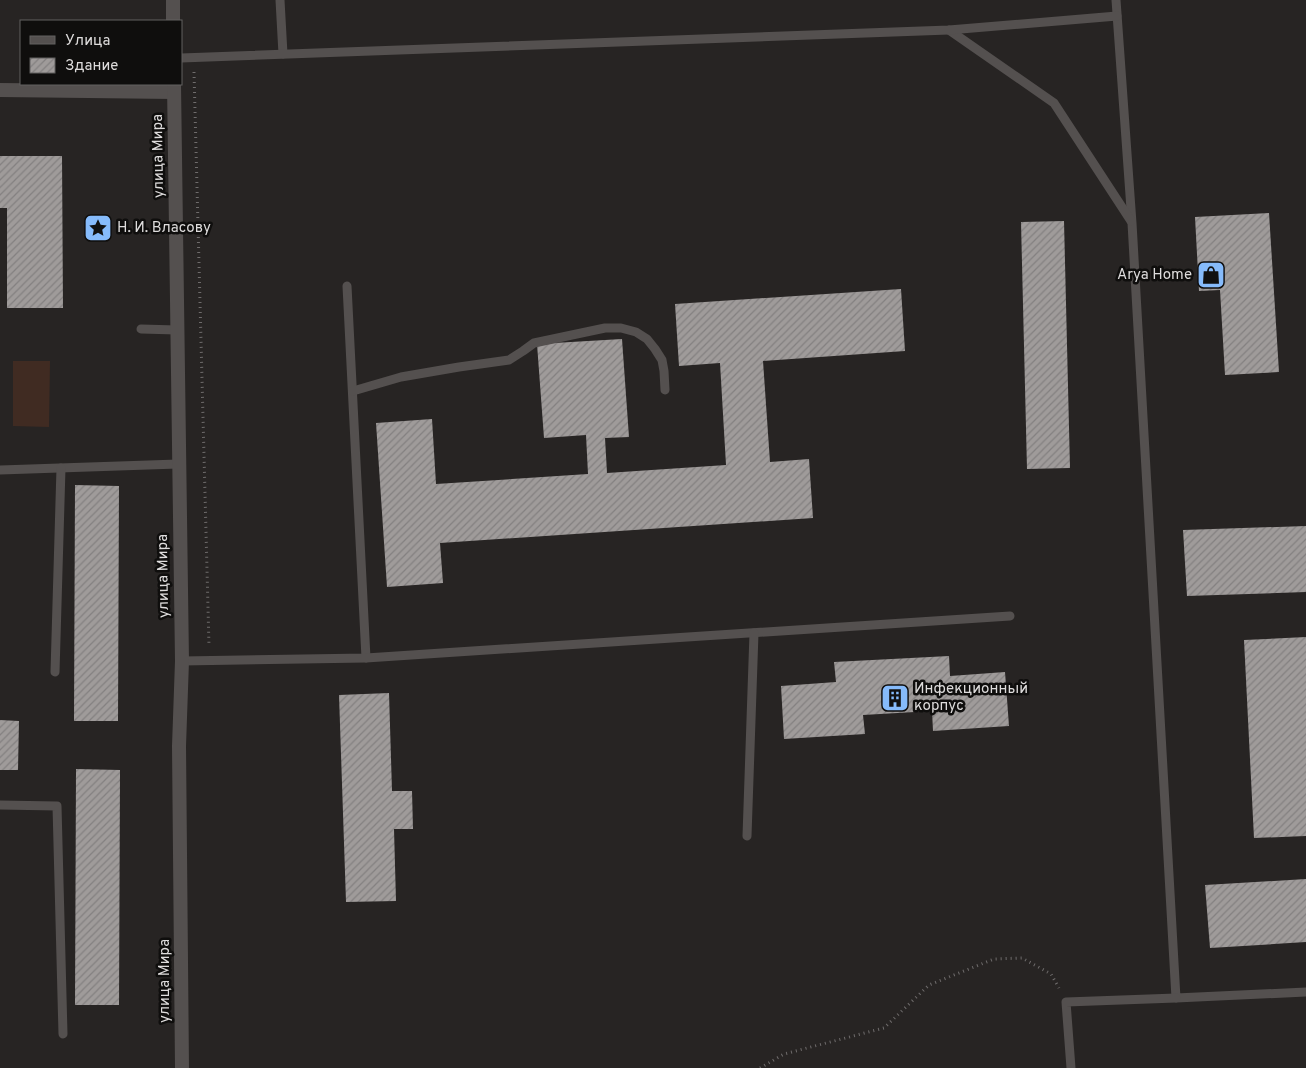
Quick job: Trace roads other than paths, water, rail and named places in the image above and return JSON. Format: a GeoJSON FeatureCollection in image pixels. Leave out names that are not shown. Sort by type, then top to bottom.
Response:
{"type":"FeatureCollection","features":[{"type":"Feature","properties":{"kind":"street"},"geometry":{"type":"LineString","coordinates":[[173,0],[173,20]]}},
{"type":"Feature","properties":{"kind":"street"},"geometry":{"type":"LineString","coordinates":[[0,90],[174,88]]}},
{"type":"Feature","properties":{"kind":"street","name":"улица Мира"},"geometry":{"type":"LineString","coordinates":[[174,88],[182,661],[179,756],[182,1068]]}},
{"type":"Feature","properties":{"kind":"lane"},"geometry":{"type":"LineString","coordinates":[[280,0],[283,54]]}},
{"type":"Feature","properties":{"kind":"lane"},"geometry":{"type":"LineString","coordinates":[[1116,0],[1132,223],[1176,998]]}},
{"type":"Feature","properties":{"kind":"lane"},"geometry":{"type":"LineString","coordinates":[[182,58],[949,30],[1117,16]]}},
{"type":"Feature","properties":{"kind":"lane"},"geometry":{"type":"LineString","coordinates":[[949,30],[1054,103],[1132,223]]}},
{"type":"Feature","properties":{"kind":"lane"},"geometry":{"type":"LineString","coordinates":[[348,286],[366,658]]}},
{"type":"Feature","properties":{"kind":"lane"},"geometry":{"type":"LineString","coordinates":[[352,392],[401,377],[509,360],[534,343],[604,328],[622,328],[636,332],[647,339],[656,349],[662,360],[665,390]]}},
{"type":"Feature","properties":{"kind":"lane"},"geometry":{"type":"LineString","coordinates":[[141,330],[177,330]]}},
{"type":"Feature","properties":{"kind":"lane"},"geometry":{"type":"LineString","coordinates":[[0,470],[178,464]]}},
{"type":"Feature","properties":{"kind":"lane"},"geometry":{"type":"LineString","coordinates":[[55,672],[61,468]]}},
{"type":"Feature","properties":{"kind":"lane"},"geometry":{"type":"LineString","coordinates":[[182,661],[366,658],[1010,616]]}},
{"type":"Feature","properties":{"kind":"lane"},"geometry":{"type":"LineString","coordinates":[[747,836],[754,633]]}},
{"type":"Feature","properties":{"kind":"lane"},"geometry":{"type":"LineString","coordinates":[[0,805],[57,806],[63,1034]]}},
{"type":"Feature","properties":{"kind":"lane"},"geometry":{"type":"LineString","coordinates":[[1071,1068],[1066,1002],[1306,992]]}},
{"type":"Feature","properties":{"kind":"place","name":"Н. И. Власову"},"geometry":{"type":"Point","coordinates":[98,228]}},
{"type":"Feature","properties":{"kind":"place","name":"Arya Home"},"geometry":{"type":"Point","coordinates":[1211,275]}},
{"type":"Feature","properties":{"kind":"place","name":"Инфекционный корпус"},"geometry":{"type":"Point","coordinates":[895,698]}}]}
